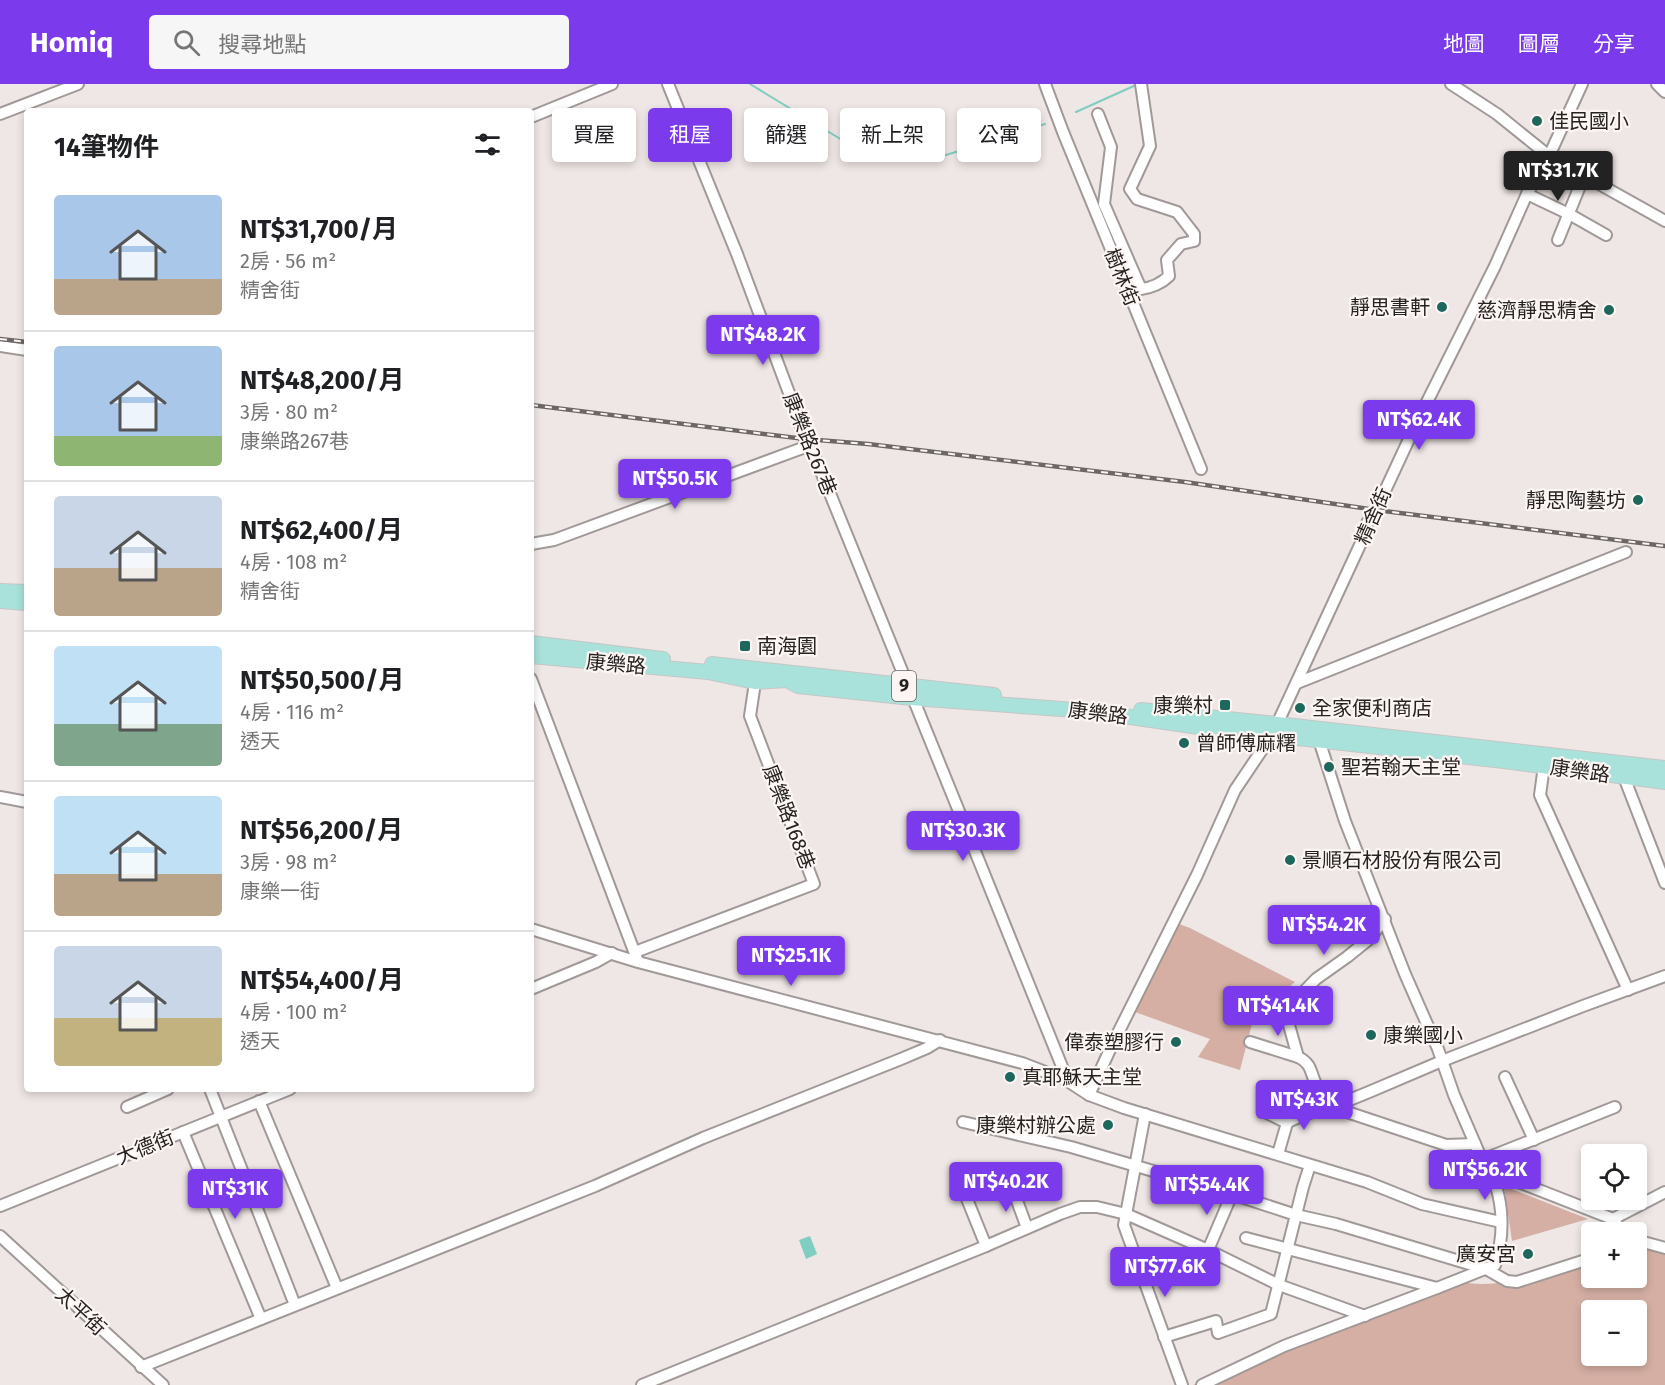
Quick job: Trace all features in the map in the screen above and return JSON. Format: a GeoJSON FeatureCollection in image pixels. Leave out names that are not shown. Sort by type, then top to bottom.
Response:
{"type":"FeatureCollection","features":[{"type":"Feature","properties":{"kind":"main road"},"geometry":{"type":"LineString","coordinates":[[0,591],[24,592]]}},
{"type":"Feature","properties":{"kind":"main road"},"geometry":{"type":"LineString","coordinates":[[0,601],[24,603]]}},
{"type":"Feature","properties":{"kind":"main road","name":"康樂路"},"geometry":{"type":"LineString","coordinates":[[534,643],[756,676]]}},
{"type":"Feature","properties":{"kind":"main road","name":"康樂路"},"geometry":{"type":"LineString","coordinates":[[534,656],[756,676],[1275,729],[1544,766],[1624,771],[1665,768]]}},
{"type":"Feature","properties":{"kind":"main road","name":"康樂路"},"geometry":{"type":"LineString","coordinates":[[1320,735],[1624,771],[1665,782]]}},
{"type":"Feature","properties":{"kind":"street"},"geometry":{"type":"LineString","coordinates":[[0,114],[78,84]]}},
{"type":"Feature","properties":{"kind":"street"},"geometry":{"type":"LineString","coordinates":[[534,116],[612,84]]}},
{"type":"Feature","properties":{"kind":"street","name":"康樂路267巷"},"geometry":{"type":"LineString","coordinates":[[668,84],[737,254],[801,425],[804,440],[818,464],[1066,1080]]}},
{"type":"Feature","properties":{"kind":"street","name":"樹林街"},"geometry":{"type":"LineString","coordinates":[[1045,84],[1201,469]]}},
{"type":"Feature","properties":{"kind":"street"},"geometry":{"type":"LineString","coordinates":[[1098,114],[1111,147],[1104,204],[1141,289],[1164,282],[1169,276],[1167,260],[1180,244],[1194,241],[1194,234],[1177,212],[1137,199],[1130,189],[1150,146],[1141,84]]}},
{"type":"Feature","properties":{"kind":"street"},"geometry":{"type":"LineString","coordinates":[[1451,84],[1497,114],[1549,156],[1665,221]]}},
{"type":"Feature","properties":{"kind":"street","name":"精舍街"},"geometry":{"type":"LineString","coordinates":[[1089,1095],[1197,875],[1235,790],[1275,729],[1366,532],[1367,523],[1376,510],[1582,84]]}},
{"type":"Feature","properties":{"kind":"street"},"geometry":{"type":"LineString","coordinates":[[1657,84],[1665,92]]}},
{"type":"Feature","properties":{"kind":"street"},"geometry":{"type":"LineString","coordinates":[[1558,240],[1584,176]]}},
{"type":"Feature","properties":{"kind":"street"},"geometry":{"type":"LineString","coordinates":[[1527,194],[1606,235]]}},
{"type":"Feature","properties":{"kind":"street"},"geometry":{"type":"LineString","coordinates":[[0,346],[24,350]]}},
{"type":"Feature","properties":{"kind":"street"},"geometry":{"type":"LineString","coordinates":[[534,543],[554,540],[808,446]]}},
{"type":"Feature","properties":{"kind":"street"},"geometry":{"type":"LineString","coordinates":[[1297,683],[1626,552]]}},
{"type":"Feature","properties":{"kind":"street","name":"康樂路168巷"},"geometry":{"type":"LineString","coordinates":[[636,957],[814,884],[750,716],[756,676]]}},
{"type":"Feature","properties":{"kind":"street"},"geometry":{"type":"LineString","coordinates":[[534,687],[636,957]]}},
{"type":"Feature","properties":{"kind":"street"},"geometry":{"type":"LineString","coordinates":[[1202,1385],[1284,1346],[1495,1265],[1499,1252],[1501,1222],[1499,1195],[1492,1175],[1482,1160],[1454,1095],[1345,821],[1320,735]]}},
{"type":"Feature","properties":{"kind":"street"},"geometry":{"type":"LineString","coordinates":[[1544,766],[1540,795],[1628,990]]}},
{"type":"Feature","properties":{"kind":"street"},"geometry":{"type":"LineString","coordinates":[[1624,771],[1665,883]]}},
{"type":"Feature","properties":{"kind":"street"},"geometry":{"type":"LineString","coordinates":[[0,797],[24,801]]}},
{"type":"Feature","properties":{"kind":"street"},"geometry":{"type":"LineString","coordinates":[[1298,1057],[1285,1011],[1316,979],[1368,940],[1385,919]]}},
{"type":"Feature","properties":{"kind":"street"},"geometry":{"type":"LineString","coordinates":[[534,930],[1022,1063],[1066,1080],[1089,1095],[1145,1114],[1367,1182],[1422,1204],[1501,1222]]}},
{"type":"Feature","properties":{"kind":"street"},"geometry":{"type":"LineString","coordinates":[[534,988],[612,953]]}},
{"type":"Feature","properties":{"kind":"street"},"geometry":{"type":"LineString","coordinates":[[1278,1154],[1287,1123],[1665,976]]}},
{"type":"Feature","properties":{"kind":"street"},"geometry":{"type":"LineString","coordinates":[[141,1367],[595,1186],[703,1138],[901,1059],[940,1041]]}},
{"type":"Feature","properties":{"kind":"street"},"geometry":{"type":"LineString","coordinates":[[1250,1042],[1301,1058],[1311,1069],[1314,1082],[1332,1107],[1446,1145],[1475,1144]]}},
{"type":"Feature","properties":{"kind":"street"},"geometry":{"type":"LineString","coordinates":[[1505,1077],[1534,1140]]}},
{"type":"Feature","properties":{"kind":"street"},"geometry":{"type":"LineString","coordinates":[[128,1107],[161,1092]]}},
{"type":"Feature","properties":{"kind":"street"},"geometry":{"type":"LineString","coordinates":[[211,1092],[295,1305]]}},
{"type":"Feature","properties":{"kind":"street","name":"大德街"},"geometry":{"type":"LineString","coordinates":[[0,1206],[282,1092]]}},
{"type":"Feature","properties":{"kind":"street"},"geometry":{"type":"LineString","coordinates":[[259,1101],[337,1288]]}},
{"type":"Feature","properties":{"kind":"street"},"geometry":{"type":"LineString","coordinates":[[1482,1160],[1615,1107]]}},
{"type":"Feature","properties":{"kind":"street"},"geometry":{"type":"LineString","coordinates":[[1265,1112],[1287,1123]]}},
{"type":"Feature","properties":{"kind":"street"},"geometry":{"type":"LineString","coordinates":[[1145,1114],[1124,1225],[1182,1385]]}},
{"type":"Feature","properties":{"kind":"street"},"geometry":{"type":"LineString","coordinates":[[963,1122],[1071,1147],[1296,1215],[1336,1224],[1486,1269],[1507,1281],[1517,1282],[1581,1262]]}},
{"type":"Feature","properties":{"kind":"street"},"geometry":{"type":"LineString","coordinates":[[183,1132],[261,1319]]}},
{"type":"Feature","properties":{"kind":"street"},"geometry":{"type":"LineString","coordinates":[[1164,1337],[1215,1321],[1218,1333],[1271,1314],[1310,1165]]}},
{"type":"Feature","properties":{"kind":"street"},"geometry":{"type":"LineString","coordinates":[[1492,1175],[1613,1219],[1615,1222]]}},
{"type":"Feature","properties":{"kind":"street"},"geometry":{"type":"LineString","coordinates":[[1012,1187],[1027,1228]]}},
{"type":"Feature","properties":{"kind":"street"},"geometry":{"type":"LineString","coordinates":[[1613,1219],[1665,1192]]}},
{"type":"Feature","properties":{"kind":"street"},"geometry":{"type":"LineString","coordinates":[[1208,1250],[1232,1194]]}},
{"type":"Feature","properties":{"kind":"street"},"geometry":{"type":"LineString","coordinates":[[967,1198],[986,1246]]}},
{"type":"Feature","properties":{"kind":"street"},"geometry":{"type":"LineString","coordinates":[[642,1385],[1080,1207],[1097,1207],[1126,1214],[1208,1250],[1279,1285],[1365,1316]]}},
{"type":"Feature","properties":{"kind":"street","name":"太平街"},"geometry":{"type":"LineString","coordinates":[[0,1236],[163,1385]]}},
{"type":"Feature","properties":{"kind":"street"},"geometry":{"type":"LineString","coordinates":[[1246,1238],[1437,1288]]}},
{"type":"Feature","properties":{"kind":"street"},"geometry":{"type":"LineString","coordinates":[[1647,1243],[1665,1248]]}},
{"type":"Feature","properties":{"kind":"shaded area"},"geometry":{"type":"Polygon","coordinates":[[[1179,924],[1295,982],[1254,1016],[1240,1070],[1198,1057],[1210,1039],[1135,1012],[1179,924]]]}},
{"type":"Feature","properties":{"kind":"shaded area"},"geometry":{"type":"Polygon","coordinates":[[[1504,1186],[1588,1219],[1512,1241],[1504,1186]]]}},
{"type":"Feature","properties":{"kind":"shaded area"},"geometry":{"type":"Polygon","coordinates":[[[1647,1242],[1665,1245],[1665,1385],[1193,1385],[1457,1281],[1491,1284],[1509,1282],[1581,1259],[1581,1288],[1647,1288],[1647,1242]]]}},
{"type":"Feature","properties":{"kind":"water"},"geometry":{"type":"Polygon","coordinates":[[[810,1236],[817,1254],[806,1259],[799,1240],[810,1236]]]}},
{"type":"Feature","properties":{"kind":"waterway"},"geometry":{"type":"LineString","coordinates":[[750,84],[875,160],[930,160],[1045,124]]}},
{"type":"Feature","properties":{"kind":"waterway"},"geometry":{"type":"LineString","coordinates":[[1076,112],[1136,85]]}},
{"type":"Feature","properties":{"kind":"railway"},"geometry":{"type":"LineString","coordinates":[[0,339],[24,342]]}},
{"type":"Feature","properties":{"kind":"railway"},"geometry":{"type":"LineString","coordinates":[[534,405],[1185,482],[1376,510],[1665,546]]}},
{"type":"Feature","properties":{"kind":"place","name":"佳民國小"},"geometry":{"type":"Point","coordinates":[1537,121]}},
{"type":"Feature","properties":{"kind":"place","name":"靜思書軒"},"geometry":{"type":"Point","coordinates":[1442,307]}},
{"type":"Feature","properties":{"kind":"place","name":"慈濟靜思精舍"},"geometry":{"type":"Point","coordinates":[1609,310]}},
{"type":"Feature","properties":{"kind":"place","name":"靜思陶藝坊"},"geometry":{"type":"Point","coordinates":[1638,500]}},
{"type":"Feature","properties":{"kind":"place","name":"南海園"},"geometry":{"type":"Point","coordinates":[745,646]}},
{"type":"Feature","properties":{"kind":"place","name":"康樂村"},"geometry":{"type":"Point","coordinates":[1225,705]}},
{"type":"Feature","properties":{"kind":"place","name":"全家便利商店"},"geometry":{"type":"Point","coordinates":[1300,708]}},
{"type":"Feature","properties":{"kind":"place","name":"曾師傅麻糬"},"geometry":{"type":"Point","coordinates":[1184,743]}},
{"type":"Feature","properties":{"kind":"place","name":"聖若翰天主堂"},"geometry":{"type":"Point","coordinates":[1329,767]}},
{"type":"Feature","properties":{"kind":"place","name":"景順石材股份有限公司"},"geometry":{"type":"Point","coordinates":[1290,860]}},
{"type":"Feature","properties":{"kind":"place","name":"康樂國小"},"geometry":{"type":"Point","coordinates":[1371,1035]}},
{"type":"Feature","properties":{"kind":"place","name":"偉泰塑膠行"},"geometry":{"type":"Point","coordinates":[1176,1042]}},
{"type":"Feature","properties":{"kind":"place","name":"真耶穌天主堂"},"geometry":{"type":"Point","coordinates":[1010,1077]}},
{"type":"Feature","properties":{"kind":"place","name":"康樂村辦公處"},"geometry":{"type":"Point","coordinates":[1108,1125]}},
{"type":"Feature","properties":{"kind":"place","name":"廣安宮"},"geometry":{"type":"Point","coordinates":[1528,1254]}}]}
